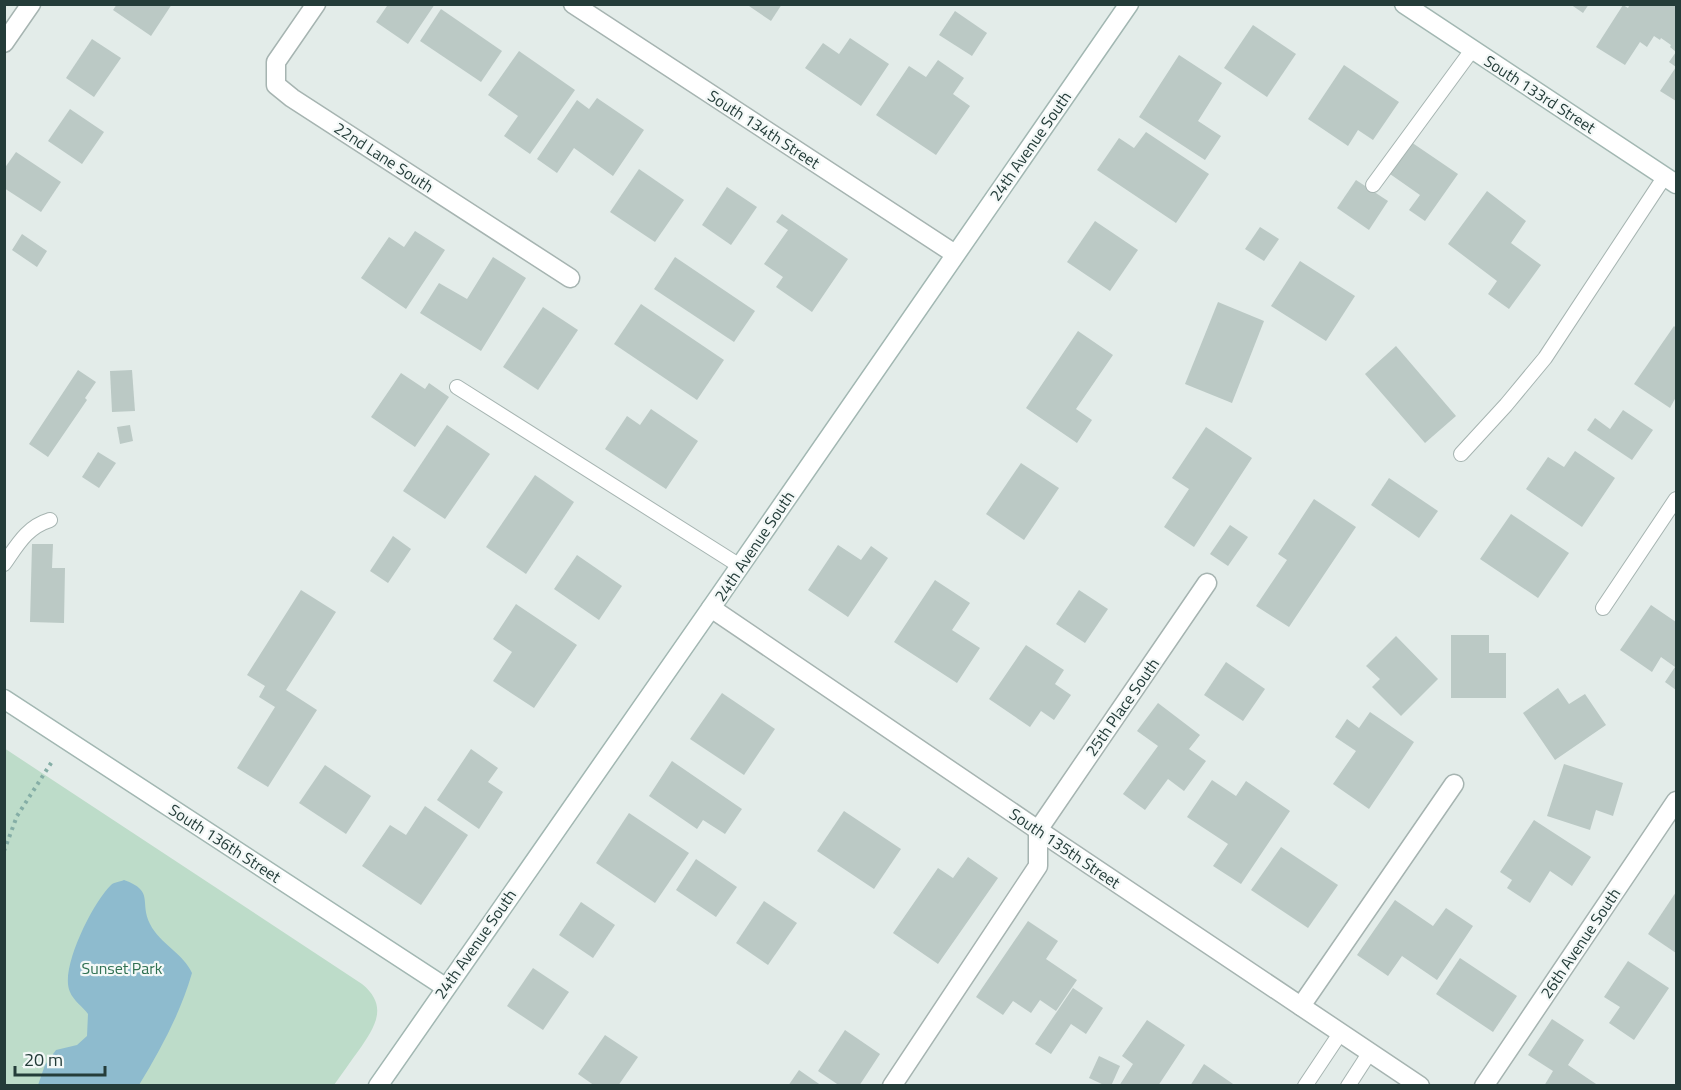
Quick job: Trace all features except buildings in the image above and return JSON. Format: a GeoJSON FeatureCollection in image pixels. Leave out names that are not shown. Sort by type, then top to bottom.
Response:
{"type":"FeatureCollection","features":[{"type":"Feature","properties":{"kind":"street"},"geometry":{"type":"LineString","coordinates":[[4,43],[31,4]]}},
{"type":"Feature","properties":{"kind":"street","name":"22nd Lane South"},"geometry":{"type":"LineString","coordinates":[[316,4],[276,62],[276,85],[292,98],[570,278]]}},
{"type":"Feature","properties":{"kind":"street","name":"South 134th Street"},"geometry":{"type":"LineString","coordinates":[[573,4],[955,254]]}},
{"type":"Feature","properties":{"kind":"street","name":"24th Avenue South"},"geometry":{"type":"LineString","coordinates":[[378,1086],[1129,4]]}},
{"type":"Feature","properties":{"kind":"street","name":"South 133rd Street"},"geometry":{"type":"LineString","coordinates":[[1404,4],[1671,180]]}},
{"type":"Feature","properties":{"kind":"street","name":"25th Place South"},"geometry":{"type":"LineString","coordinates":[[1038,830],[1208,583]]}},
{"type":"Feature","properties":{"kind":"street","name":"South 135th Street"},"geometry":{"type":"LineString","coordinates":[[711,608],[1420,1086]]}},
{"type":"Feature","properties":{"kind":"street","name":"South 136th Street"},"geometry":{"type":"LineString","coordinates":[[4,699],[445,987]]}},
{"type":"Feature","properties":{"kind":"street"},"geometry":{"type":"LineString","coordinates":[[1301,1006],[1454,784]]}},
{"type":"Feature","properties":{"kind":"street","name":"26th Avenue South"},"geometry":{"type":"LineString","coordinates":[[1484,1086],[1677,801]]}},
{"type":"Feature","properties":{"kind":"street"},"geometry":{"type":"LineString","coordinates":[[892,1086],[1038,866],[1038,830]]}},
{"type":"Feature","properties":{"kind":"lane"},"geometry":{"type":"LineString","coordinates":[[1373,185],[1472,50]]}},
{"type":"Feature","properties":{"kind":"lane"},"geometry":{"type":"LineString","coordinates":[[1461,454],[1545,358],[1671,180]]}},
{"type":"Feature","properties":{"kind":"lane"},"geometry":{"type":"LineString","coordinates":[[457,387],[740,566]]}},
{"type":"Feature","properties":{"kind":"lane"},"geometry":{"type":"LineString","coordinates":[[1603,608],[1677,499]]}},
{"type":"Feature","properties":{"kind":"lane"},"geometry":{"type":"LineString","coordinates":[[4,564],[26,532],[50,520]]}},
{"type":"Feature","properties":{"kind":"lane"},"geometry":{"type":"LineString","coordinates":[[1305,1086],[1341,1032]]}},
{"type":"Feature","properties":{"kind":"lane"},"geometry":{"type":"LineString","coordinates":[[1348,1086],[1370,1052]]}},
{"type":"Feature","properties":{"kind":"path"},"geometry":{"type":"LineString","coordinates":[[4,852],[17,816],[67,740]]}},
{"type":"Feature","properties":{"kind":"green space","name":"Sunset Park"},"geometry":{"type":"Polygon","coordinates":[[[4,748],[362,984],[370,992],[377,1008],[374,1025],[334,1085],[5,1085],[4,748]]]}},
{"type":"Feature","properties":{"kind":"water"},"geometry":{"type":"Polygon","coordinates":[[[124,880],[140,888],[147,916],[154,931],[183,960],[192,973],[182,1003],[139,1085],[38,1085],[45,1065],[56,1050],[77,1045],[87,1036],[88,1014],[70,992],[69,968],[73,953],[95,906],[111,885],[124,880]]]}}]}
